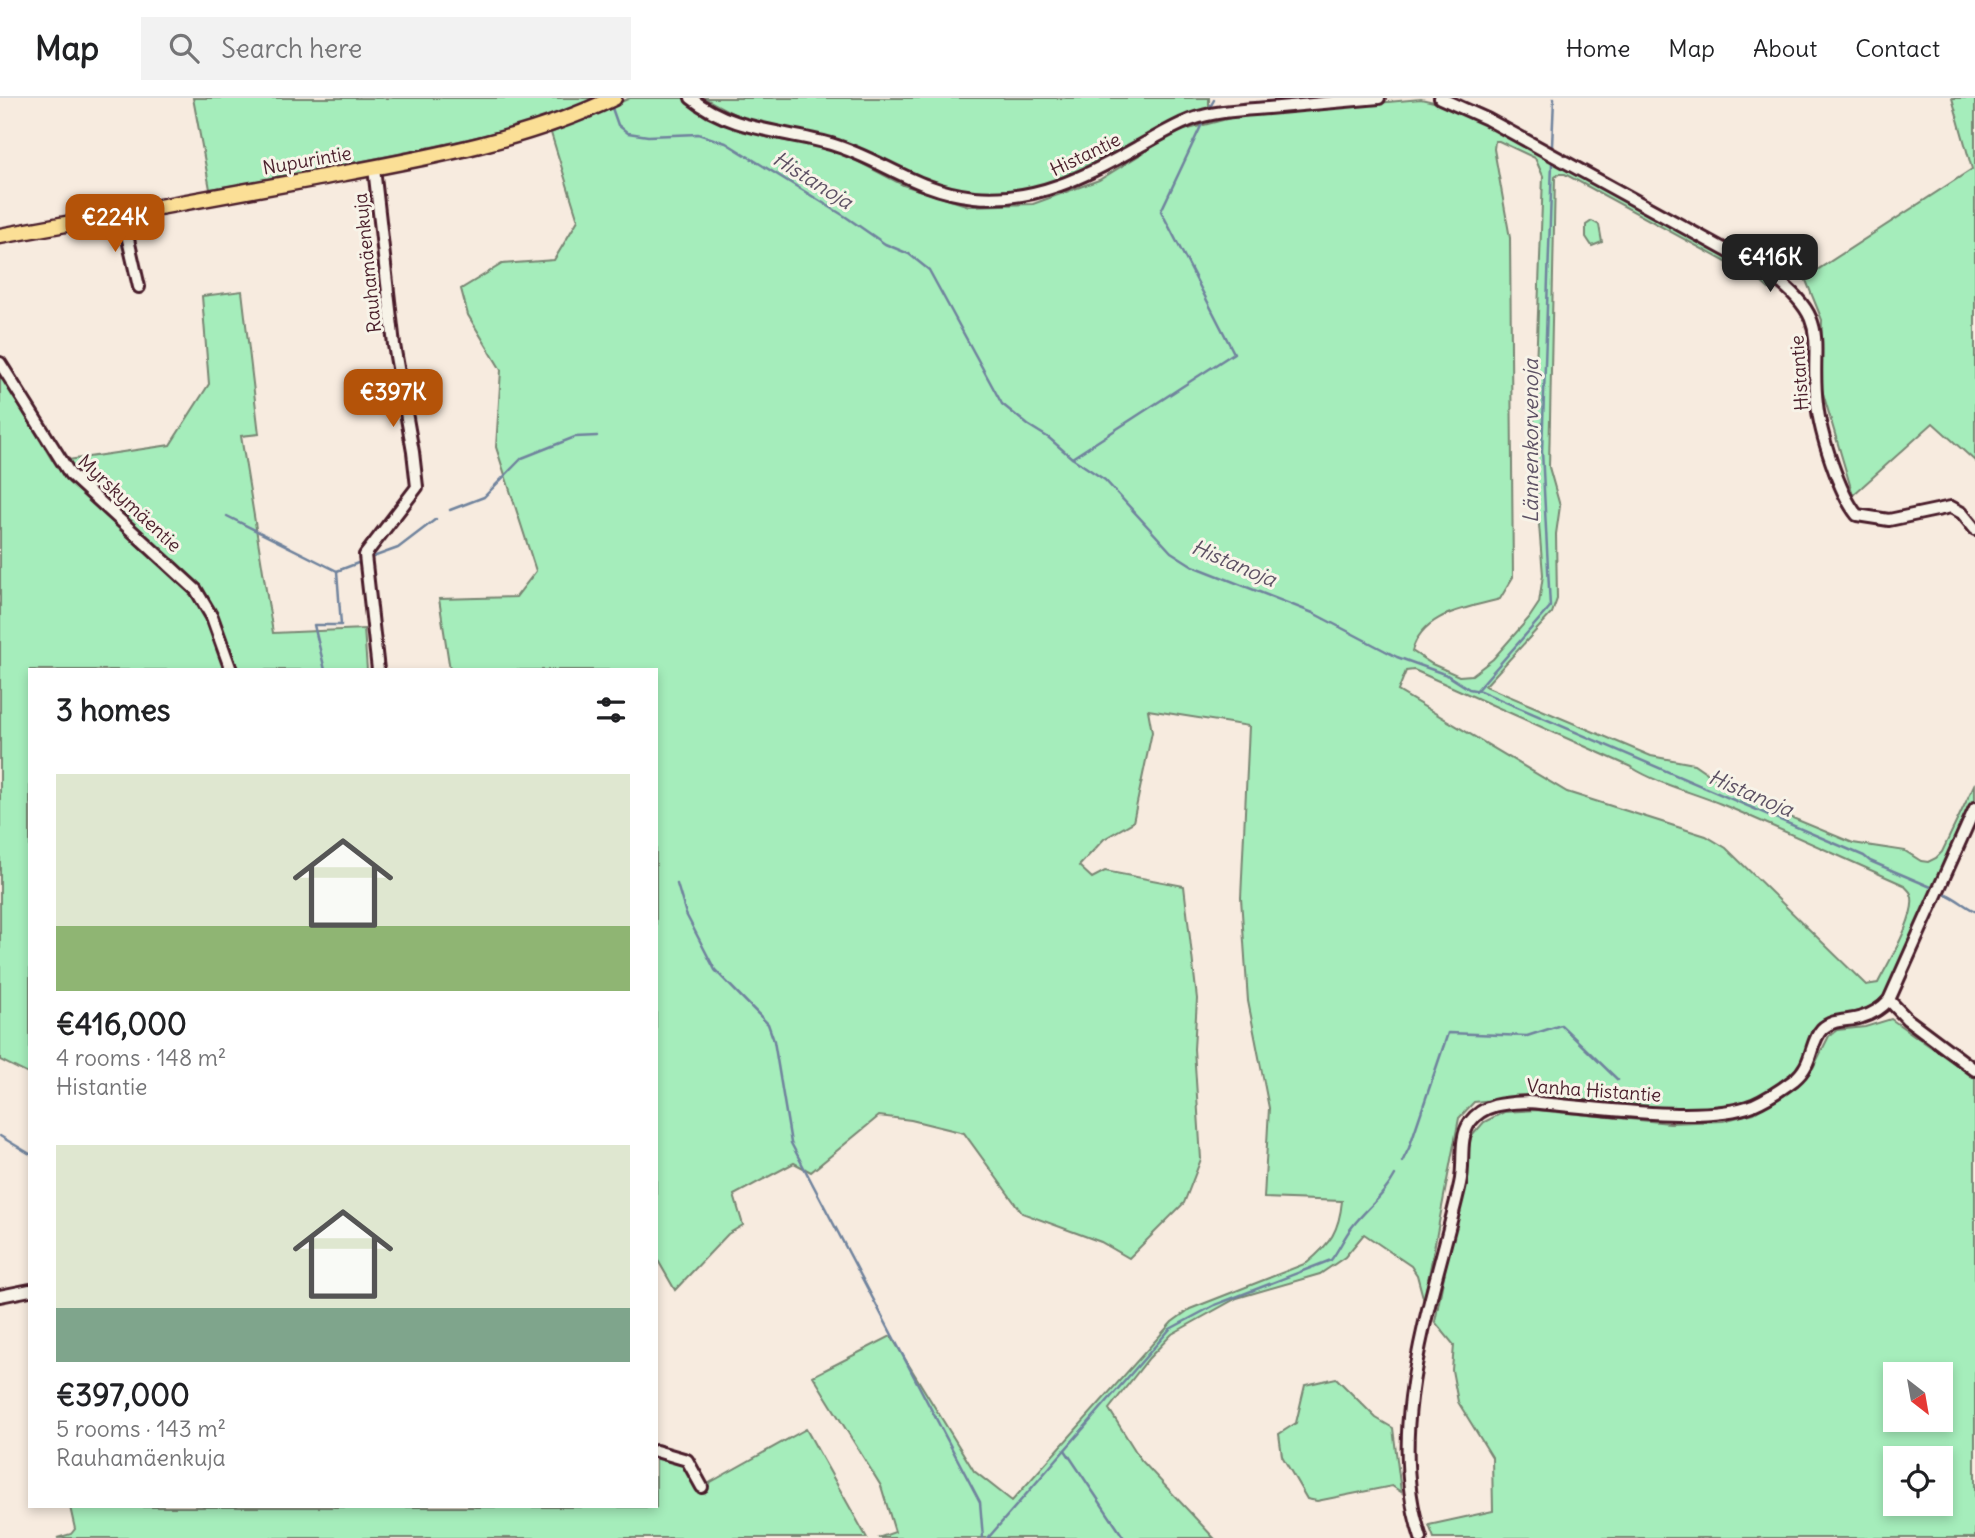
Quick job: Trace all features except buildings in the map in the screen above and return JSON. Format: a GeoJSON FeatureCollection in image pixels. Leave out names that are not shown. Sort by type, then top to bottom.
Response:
{"type":"FeatureCollection","features":[{"type":"Feature","properties":{"kind":"main road","name":"Nupurintie"},"geometry":{"type":"LineString","coordinates":[[0,236],[374,168],[511,137],[557,122],[614,98]]}},
{"type":"Feature","properties":{"kind":"street","name":"Histantie"},"geometry":{"type":"LineString","coordinates":[[691,98],[704,109],[724,118],[843,148],[923,185],[948,193],[1001,198],[1046,191],[1076,180],[1191,120],[1227,112],[1379,98]]}},
{"type":"Feature","properties":{"kind":"street","name":"Histantie"},"geometry":{"type":"LineString","coordinates":[[1440,98],[1487,119],[1771,275],[1788,288],[1811,319],[1816,337],[1819,418],[1838,478],[1857,515],[1889,520],[1951,507],[1962,513],[1975,529]]}},
{"type":"Feature","properties":{"kind":"street","name":"Rauhamäenkuja"},"geometry":{"type":"LineString","coordinates":[[374,168],[394,345],[417,486],[365,555],[378,668]]}},
{"type":"Feature","properties":{"kind":"street"},"geometry":{"type":"LineString","coordinates":[[122,213],[139,287]]}},
{"type":"Feature","properties":{"kind":"street","name":"Myrskymäentie"},"geometry":{"type":"LineString","coordinates":[[0,363],[70,474],[196,590],[212,617],[231,668]]}},
{"type":"Feature","properties":{"kind":"street"},"geometry":{"type":"LineString","coordinates":[[1975,808],[1889,1000],[1907,1019],[1975,1070]]}},
{"type":"Feature","properties":{"kind":"street","name":"Vanha Histantie"},"geometry":{"type":"LineString","coordinates":[[1421,1538],[1407,1475],[1409,1412],[1416,1364],[1461,1180],[1464,1135],[1469,1123],[1479,1112],[1493,1105],[1528,1102],[1697,1113],[1733,1111],[1753,1105],[1800,1073],[1810,1058],[1817,1036],[1830,1023],[1863,1017],[1889,1000]]}},
{"type":"Feature","properties":{"kind":"street"},"geometry":{"type":"LineString","coordinates":[[0,1296],[28,1290]]}},
{"type":"Feature","properties":{"kind":"street"},"geometry":{"type":"LineString","coordinates":[[658,1452],[687,1460],[702,1487]]}},
{"type":"Feature","properties":{"kind":"green space"},"geometry":{"type":"Polygon","coordinates":[[[193,98],[598,98],[553,116],[477,137],[210,189],[193,98]]]}},
{"type":"Feature","properties":{"kind":"green space"},"geometry":{"type":"Polygon","coordinates":[[[630,98],[683,98],[706,117],[769,138],[834,149],[903,185],[969,206],[1033,204],[1099,180],[1177,132],[1242,115],[1421,99],[1455,107],[1779,285],[1769,289],[1759,280],[1565,174],[1555,177],[1549,467],[1560,506],[1556,534],[1557,599],[1552,613],[1485,686],[1651,756],[1694,764],[1742,797],[1853,843],[1905,851],[1921,861],[1928,862],[1942,852],[1975,783],[1975,801],[1889,991],[1868,1008],[1829,1019],[1811,1031],[1805,1061],[1782,1084],[1736,1107],[1650,1109],[1524,1097],[1474,1102],[1459,1118],[1424,1301],[1417,1275],[1411,1266],[1364,1234],[1345,1257],[1320,1274],[1237,1298],[1172,1334],[1149,1358],[1109,1409],[1141,1460],[1214,1538],[878,1538],[895,1532],[881,1486],[813,1376],[891,1336],[974,1471],[1012,1501],[1172,1322],[1190,1309],[1307,1263],[1328,1243],[1336,1229],[1342,1201],[1264,1198],[1269,1108],[1248,1001],[1241,898],[1249,726],[1148,710],[1152,732],[1133,822],[1104,839],[1079,866],[1092,878],[1105,871],[1184,886],[1197,999],[1194,1049],[1201,1159],[1184,1203],[1129,1258],[1101,1242],[1022,1213],[964,1133],[911,1120],[879,1116],[811,1172],[794,1163],[734,1195],[743,1225],[728,1234],[675,1290],[658,1260],[658,668],[450,668],[439,599],[516,597],[536,571],[496,447],[501,370],[468,315],[461,289],[502,264],[554,260],[578,220],[551,133],[630,98]],[[1495,141],[1494,149],[1510,238],[1513,577],[1500,599],[1447,614],[1436,620],[1418,638],[1412,651],[1459,676],[1472,675],[1493,659],[1529,618],[1539,603],[1543,575],[1533,449],[1543,176],[1535,158],[1495,141]],[[1414,670],[1406,671],[1398,691],[1567,792],[1706,836],[1726,848],[1866,985],[1878,983],[1901,938],[1910,913],[1911,894],[1904,885],[1414,670]]]}},
{"type":"Feature","properties":{"kind":"green space"},"geometry":{"type":"Polygon","coordinates":[[[704,98],[1209,98],[1209,110],[1081,172],[1046,186],[971,192],[911,175],[839,140],[743,119],[704,98]]]}},
{"type":"Feature","properties":{"kind":"green space"},"geometry":{"type":"Polygon","coordinates":[[[1952,98],[1975,98],[1975,461],[1933,423],[1853,495],[1820,383],[1822,320],[1805,278],[1972,169],[1952,98]]]}},
{"type":"Feature","properties":{"kind":"green space"},"geometry":{"type":"Polygon","coordinates":[[[1592,221],[1599,225],[1602,242],[1592,246],[1586,237],[1586,225],[1592,221]]]}},
{"type":"Feature","properties":{"kind":"green space"},"geometry":{"type":"Polygon","coordinates":[[[242,291],[259,434],[241,436],[273,633],[364,629],[367,668],[28,668],[28,1074],[0,1060],[0,373],[52,460],[170,445],[209,384],[202,296],[242,291]]]}},
{"type":"Feature","properties":{"kind":"green space"},"geometry":{"type":"Polygon","coordinates":[[[1891,1019],[1975,1078],[1975,1538],[1434,1538],[1429,1525],[1493,1511],[1492,1457],[1458,1402],[1452,1370],[1454,1345],[1435,1322],[1471,1137],[1484,1122],[1504,1112],[1536,1110],[1670,1123],[1723,1121],[1754,1113],[1781,1097],[1813,1068],[1829,1036],[1837,1030],[1865,1027],[1891,1019]]]}},
{"type":"Feature","properties":{"kind":"green space"},"geometry":{"type":"Polygon","coordinates":[[[1336,1378],[1376,1418],[1393,1428],[1401,1492],[1392,1486],[1317,1501],[1307,1499],[1282,1456],[1279,1434],[1296,1423],[1305,1385],[1336,1378]]]}},
{"type":"Feature","properties":{"kind":"green space"},"geometry":{"type":"Polygon","coordinates":[[[806,1429],[867,1538],[57,1538],[71,1534],[75,1529],[70,1508],[658,1508],[658,1452],[687,1460],[702,1487],[806,1429]]]}},
{"type":"Feature","properties":{"kind":"waterway","name":"Lännenkorvenoja"},"geometry":{"type":"LineString","coordinates":[[1552,146],[1554,98]]}},
{"type":"Feature","properties":{"kind":"waterway"},"geometry":{"type":"LineString","coordinates":[[1210,107],[1214,100]]}},
{"type":"Feature","properties":{"kind":"waterway","name":"Histanoja"},"geometry":{"type":"LineString","coordinates":[[612,108],[618,125],[628,133],[648,136],[698,134],[726,143],[885,244],[909,254],[929,270],[1002,404],[1105,480],[1171,552],[1193,566],[1313,613],[1397,657],[1447,675],[1469,689],[1480,691],[1931,887]]}},
{"type":"Feature","properties":{"kind":"waterway"},"geometry":{"type":"LineString","coordinates":[[1072,458],[1234,353],[1161,211],[1202,124]]}},
{"type":"Feature","properties":{"kind":"waterway","name":"Lännenkorvenoja"},"geometry":{"type":"LineString","coordinates":[[1476,691],[1550,607],[1542,451],[1552,163]]}},
{"type":"Feature","properties":{"kind":"waterway"},"geometry":{"type":"LineString","coordinates":[[450,510],[484,497],[522,458],[575,437],[597,436]]}},
{"type":"Feature","properties":{"kind":"waterway"},"geometry":{"type":"LineString","coordinates":[[227,516],[337,571]]}},
{"type":"Feature","properties":{"kind":"waterway"},"geometry":{"type":"LineString","coordinates":[[373,557],[398,548],[436,519]]}},
{"type":"Feature","properties":{"kind":"waterway"},"geometry":{"type":"LineString","coordinates":[[325,668],[314,625],[341,625],[337,571],[358,563]]}},
{"type":"Feature","properties":{"kind":"waterway"},"geometry":{"type":"LineString","coordinates":[[677,884],[686,914],[715,970],[768,1024],[774,1041],[791,1143],[980,1502],[983,1538]]}},
{"type":"Feature","properties":{"kind":"waterway","name":"Histanoja"},"geometry":{"type":"LineString","coordinates":[[1946,894],[1975,911]]}},
{"type":"Feature","properties":{"kind":"waterway"},"geometry":{"type":"LineString","coordinates":[[1402,1162],[1448,1033],[1527,1036],[1561,1025],[1618,1080]]}},
{"type":"Feature","properties":{"kind":"waterway"},"geometry":{"type":"LineString","coordinates":[[0,1136],[28,1153]]}},
{"type":"Feature","properties":{"kind":"waterway"},"geometry":{"type":"LineString","coordinates":[[988,1538],[1170,1329],[1215,1305],[1331,1260],[1352,1227],[1395,1175]]}},
{"type":"Feature","properties":{"kind":"waterway"},"geometry":{"type":"LineString","coordinates":[[1065,1450],[1124,1538]]}}]}
